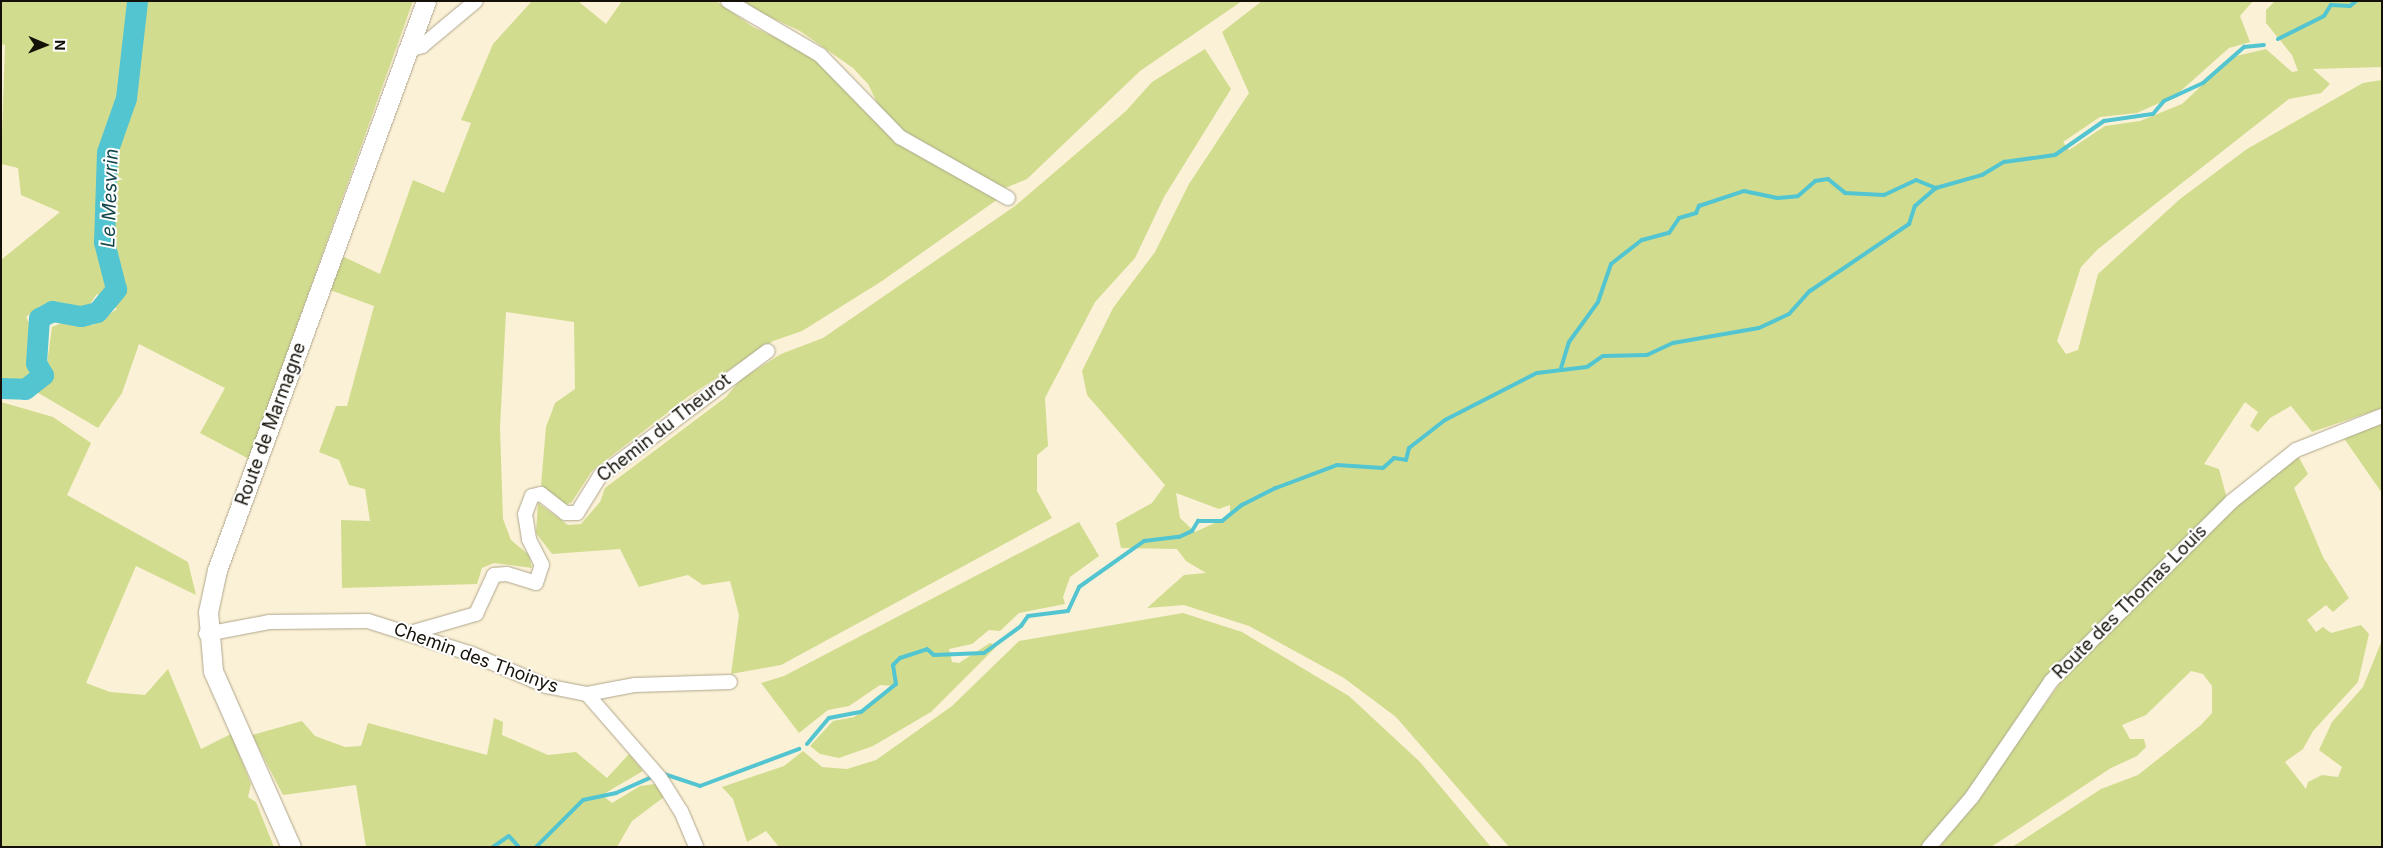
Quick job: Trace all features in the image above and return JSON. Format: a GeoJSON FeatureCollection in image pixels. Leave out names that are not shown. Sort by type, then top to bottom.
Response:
{"type":"FeatureCollection","features":[{"type":"Feature","properties":{"kind":"main road","name":"Route de Marmagne"},"geometry":{"type":"LineString","coordinates":[[291,847],[222,696],[206,634],[217,570],[426,1]]}},
{"type":"Feature","properties":{"kind":"street"},"geometry":{"type":"LineString","coordinates":[[406,52],[422,46],[476,1]]}},
{"type":"Feature","properties":{"kind":"street"},"geometry":{"type":"LineString","coordinates":[[728,1],[820,55],[900,137],[1008,198]]}},
{"type":"Feature","properties":{"kind":"street","name":"Chemin du Theurot"},"geometry":{"type":"LineString","coordinates":[[410,633],[476,614],[494,575],[507,574],[536,584],[542,565],[529,539],[525,514],[532,496],[541,494],[559,510],[577,513],[600,476],[768,351]]}},
{"type":"Feature","properties":{"kind":"street","name":"Route des Thomas Louis"},"geometry":{"type":"LineString","coordinates":[[1929,847],[1972,797],[2051,681],[2231,502],[2296,450],[2382,416]]}},
{"type":"Feature","properties":{"kind":"street","name":"Chemin des Thoinys"},"geometry":{"type":"LineString","coordinates":[[206,634],[270,622],[351,620],[410,633],[546,686],[587,694]]}},
{"type":"Feature","properties":{"kind":"street"},"geometry":{"type":"LineString","coordinates":[[587,694],[635,685],[730,682]]}},
{"type":"Feature","properties":{"kind":"street"},"geometry":{"type":"LineString","coordinates":[[587,694],[656,774],[681,810],[696,847]]}},
{"type":"Feature","properties":{"kind":"green space"},"geometry":{"type":"Polygon","coordinates":[[[1,1],[131,1],[128,49],[133,90],[145,1],[413,1],[249,459],[200,433],[225,388],[139,344],[122,393],[98,428],[35,391],[22,396],[1,389],[1,260],[60,212],[21,195],[18,168],[1,164],[5,45],[1,44],[1,1]],[[97,294],[87,308],[56,302],[40,306],[26,317],[34,332],[35,391],[44,385],[52,327],[64,322],[93,325],[117,309],[97,294]]]}},
{"type":"Feature","properties":{"kind":"green space"},"geometry":{"type":"Polygon","coordinates":[[[532,1],[578,1],[606,24],[622,1],[716,1],[753,27],[807,52],[893,137],[998,199],[882,281],[802,331],[773,341],[689,396],[592,471],[571,503],[562,505],[541,485],[546,427],[555,403],[575,389],[574,322],[506,312],[500,428],[503,519],[511,540],[529,555],[532,568],[494,563],[482,568],[477,584],[342,588],[341,520],[370,521],[365,489],[349,485],[339,460],[319,452],[336,406],[347,406],[374,306],[330,290],[342,256],[380,274],[413,180],[444,193],[471,123],[461,120],[493,44],[532,1]]]}},
{"type":"Feature","properties":{"kind":"green space"},"geometry":{"type":"Polygon","coordinates":[[[736,1],[1242,1],[1140,71],[1027,179],[1005,188],[900,131],[883,115],[868,84],[853,68],[800,31],[736,1]]]}},
{"type":"Feature","properties":{"kind":"green space"},"geometry":{"type":"Polygon","coordinates":[[[1262,1],[2253,1],[2240,16],[2250,42],[2229,48],[2175,96],[2137,113],[2100,117],[2063,142],[2069,150],[2105,126],[2140,121],[2182,104],[2232,57],[2266,49],[2292,72],[2298,71],[2292,55],[2266,23],[2266,10],[2275,1],[2382,1],[2382,67],[2313,69],[2330,84],[2321,93],[2289,99],[2098,249],[2081,267],[2057,341],[2066,354],[2078,350],[2098,274],[2180,199],[2247,149],[2363,83],[2382,80],[2382,408],[2312,432],[2291,406],[2270,418],[2258,432],[2250,426],[2258,412],[2245,402],[2204,464],[2219,469],[2227,499],[2056,668],[1955,810],[1922,847],[1509,847],[1396,717],[1344,678],[1249,626],[1184,605],[1147,608],[1184,575],[1206,573],[1186,561],[1177,549],[1121,548],[1116,523],[1152,503],[1165,485],[1087,395],[1082,371],[1113,308],[1155,252],[1189,184],[1249,93],[1222,32],[1262,1]],[[1176,493],[1180,518],[1195,532],[1230,516],[1230,505],[1219,509],[1176,493]]]}},
{"type":"Feature","properties":{"kind":"green space"},"geometry":{"type":"Polygon","coordinates":[[[1205,49],[1231,89],[1164,197],[1135,258],[1095,302],[1045,398],[1048,446],[1037,455],[1037,491],[1052,518],[781,665],[731,674],[739,615],[730,581],[703,585],[688,575],[639,587],[620,549],[552,554],[536,533],[538,503],[568,525],[581,524],[600,502],[605,488],[726,397],[741,379],[781,354],[823,338],[1015,206],[1126,111],[1152,82],[1205,49]]]}},
{"type":"Feature","properties":{"kind":"green space"},"geometry":{"type":"Polygon","coordinates":[[[1,402],[53,417],[91,443],[67,495],[188,562],[196,595],[136,566],[86,683],[110,692],[145,695],[168,669],[201,749],[231,734],[251,784],[248,797],[256,802],[274,847],[1,847],[1,402]]]}},
{"type":"Feature","properties":{"kind":"green space"},"geometry":{"type":"Polygon","coordinates":[[[2382,424],[2382,493],[2343,437],[2382,424]]]}},
{"type":"Feature","properties":{"kind":"green space"},"geometry":{"type":"Polygon","coordinates":[[[2298,456],[2308,474],[2294,488],[2323,557],[2349,598],[2333,612],[2326,605],[2307,620],[2316,632],[2323,627],[2331,633],[2361,625],[2369,634],[2358,682],[2313,731],[2303,749],[2285,762],[2306,789],[2308,782],[2322,775],[2338,777],[2342,767],[2319,750],[2332,722],[2363,687],[2382,640],[2382,847],[2012,847],[2101,789],[2138,775],[2201,725],[2212,713],[2212,686],[2203,674],[2191,671],[2146,715],[2122,725],[2130,739],[2144,739],[2146,747],[2137,756],[2111,768],[1991,847],[1940,847],[2066,675],[2231,509],[2298,456]]]}},
{"type":"Feature","properties":{"kind":"green space"},"geometry":{"type":"Polygon","coordinates":[[[1079,522],[1099,556],[1070,577],[1063,597],[1065,604],[1019,613],[1000,631],[989,630],[972,644],[949,649],[952,662],[959,663],[990,643],[997,646],[931,712],[873,746],[839,758],[820,754],[810,746],[833,721],[854,717],[894,686],[880,685],[849,706],[828,710],[799,733],[761,683],[784,676],[1079,522]]]}},
{"type":"Feature","properties":{"kind":"green space"},"geometry":{"type":"Polygon","coordinates":[[[1183,613],[1242,632],[1349,696],[1420,762],[1491,847],[779,847],[766,831],[747,842],[733,799],[722,787],[784,766],[803,751],[822,767],[847,769],[876,760],[952,706],[1019,641],[1183,613]]]}},
{"type":"Feature","properties":{"kind":"green space"},"geometry":{"type":"Polygon","coordinates":[[[494,718],[503,722],[502,735],[548,755],[576,752],[607,778],[629,754],[643,771],[602,795],[612,803],[640,786],[655,784],[664,797],[632,821],[617,847],[366,847],[356,785],[283,795],[252,735],[302,721],[315,736],[345,747],[361,746],[368,723],[487,755],[494,718]]]}},
{"type":"Feature","properties":{"kind":"waterway","name":"Le Mesvrin"},"geometry":{"type":"LineString","coordinates":[[1,388],[25,389],[43,375],[36,363],[39,318],[52,311],[81,316],[97,312],[116,289],[104,242],[107,152],[126,98],[137,1]]}},
{"type":"Feature","properties":{"kind":"waterway"},"geometry":{"type":"LineString","coordinates":[[2278,39],[2324,16],[2331,5],[2350,6],[2356,1]]}},
{"type":"Feature","properties":{"kind":"waterway"},"geometry":{"type":"LineString","coordinates":[[807,744],[829,718],[861,712],[896,684],[893,665],[900,658],[927,649],[934,655],[984,653],[1021,626],[1028,616],[1068,611],[1079,587],[1144,541],[1179,537],[1192,531],[1198,521],[1222,521],[1242,505],[1276,488],[1337,465],[1383,468],[1394,458],[1406,460],[1409,448],[1445,420],[1537,373],[1587,367],[1603,356],[1647,355],[1673,343],[1759,328],[1789,314],[1810,291],[1909,224],[1915,206],[1936,188],[1982,175],[2004,162],[2055,155],[2104,121],[2153,114],[2164,101],[2203,83],[2244,47],[2264,45]]}},
{"type":"Feature","properties":{"kind":"waterway"},"geometry":{"type":"LineString","coordinates":[[1561,368],[1569,342],[1598,302],[1611,264],[1642,240],[1669,233],[1679,218],[1696,213],[1699,206],[1744,191],[1777,198],[1798,196],[1815,181],[1828,179],[1845,193],[1884,195],[1916,180],[1936,188]]}},
{"type":"Feature","properties":{"kind":"waterway"},"geometry":{"type":"LineString","coordinates":[[661,773],[700,786],[799,749]]}},
{"type":"Feature","properties":{"kind":"waterway"},"geometry":{"type":"LineString","coordinates":[[536,847],[583,800],[616,793],[654,776]]}},
{"type":"Feature","properties":{"kind":"waterway"},"geometry":{"type":"LineString","coordinates":[[493,847],[509,836],[519,847]]}}]}
